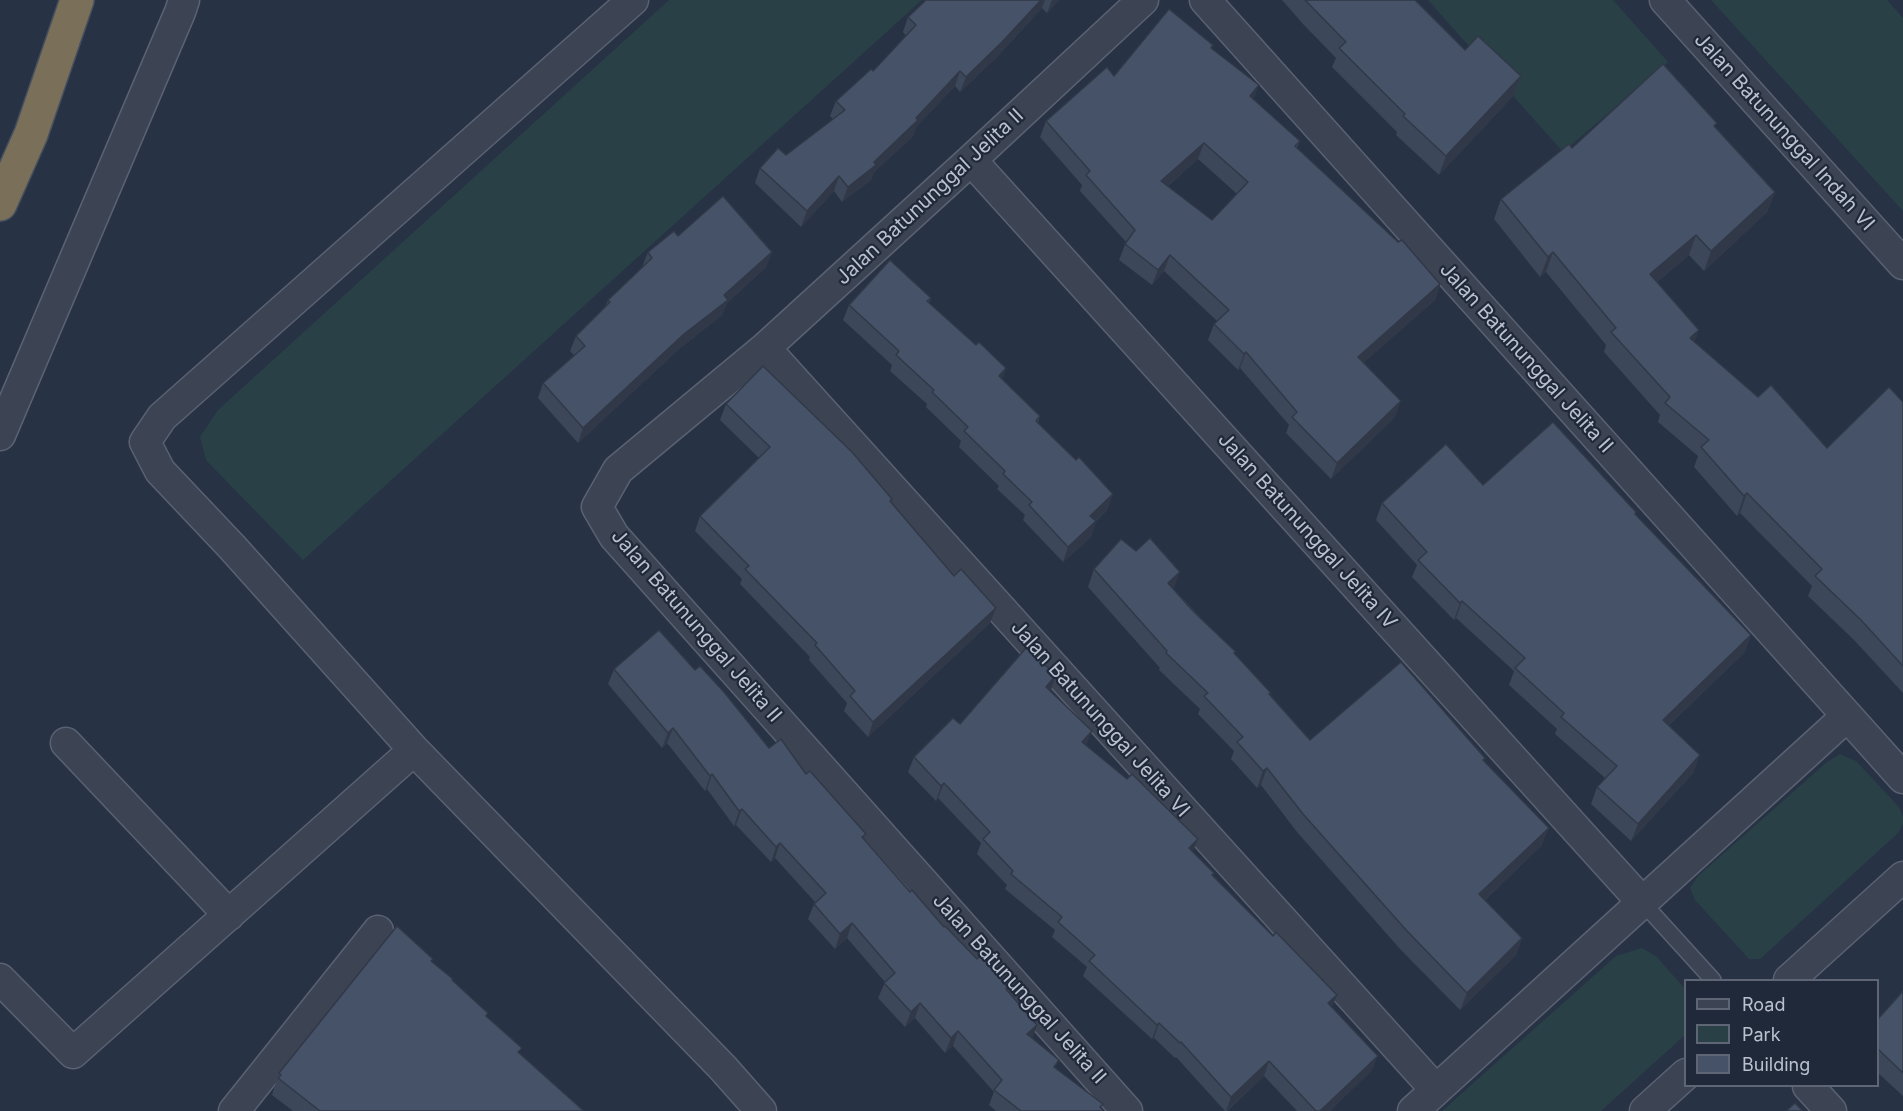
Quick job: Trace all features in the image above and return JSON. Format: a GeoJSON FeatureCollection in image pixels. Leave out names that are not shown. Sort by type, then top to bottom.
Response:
{"type":"FeatureCollection","features":[{"type":"Feature","properties":{"kind":"highway"},"geometry":{"type":"LineString","coordinates":[[0,204],[31,134],[77,0]]}},
{"type":"Feature","properties":{"kind":"street"},"geometry":{"type":"LineString","coordinates":[[0,435],[184,0]]}},
{"type":"Feature","properties":{"kind":"street","name":"Jalan Batununggal Jelita II"},"geometry":{"type":"LineString","coordinates":[[1127,1111],[614,536],[597,507],[618,470],[765,348],[1143,0]]}},
{"type":"Feature","properties":{"kind":"street","name":"Jalan Batununggal Jelita II"},"geometry":{"type":"LineString","coordinates":[[1205,0],[1847,716],[1900,768]]}},
{"type":"Feature","properties":{"kind":"street","name":"Jalan Batununggal Indah VI"},"geometry":{"type":"LineString","coordinates":[[1665,0],[1903,264]]}},
{"type":"Feature","properties":{"kind":"street"},"geometry":{"type":"LineString","coordinates":[[615,6],[162,417],[145,442],[160,471],[240,556],[414,750],[723,1068],[746,1106]]}},
{"type":"Feature","properties":{"kind":"street","name":"Jalan Batununggal Jelita IV"},"geometry":{"type":"LineString","coordinates":[[971,160],[1643,903]]}},
{"type":"Feature","properties":{"kind":"street","name":"Jalan Batununggal Jelita VI"},"geometry":{"type":"LineString","coordinates":[[765,348],[1436,1090]]}},
{"type":"Feature","properties":{"kind":"street"},"geometry":{"type":"LineString","coordinates":[[1413,1111],[1847,716]]}},
{"type":"Feature","properties":{"kind":"street"},"geometry":{"type":"LineString","coordinates":[[66,743],[229,915]]}},
{"type":"Feature","properties":{"kind":"street"},"geometry":{"type":"LineString","coordinates":[[0,979],[74,1053],[414,750]]}},
{"type":"Feature","properties":{"kind":"street"},"geometry":{"type":"LineString","coordinates":[[1791,979],[1903,877]]}},
{"type":"Feature","properties":{"kind":"street"},"geometry":{"type":"LineString","coordinates":[[234,1111],[378,931]]}},
{"type":"Feature","properties":{"kind":"street"},"geometry":{"type":"LineString","coordinates":[[1645,1111],[1684,1076]]}},
{"type":"Feature","properties":{"kind":"street"},"geometry":{"type":"LineString","coordinates":[[1809,1087],[1831,1111]]}},
{"type":"Feature","properties":{"kind":"lane"},"geometry":{"type":"LineString","coordinates":[[1643,903],[1711,979]]}},
{"type":"Feature","properties":{"kind":"green space"},"geometry":{"type":"Polygon","coordinates":[[[669,0],[922,0],[303,560],[206,460],[200,437],[218,410],[669,0]]]}},
{"type":"Feature","properties":{"kind":"green space"},"geometry":{"type":"Polygon","coordinates":[[[1428,0],[1613,0],[1668,62],[1563,152],[1428,0]]]}},
{"type":"Feature","properties":{"kind":"green space"},"geometry":{"type":"Polygon","coordinates":[[[1711,0],[1887,0],[1903,18],[1903,211],[1711,0]]]}},
{"type":"Feature","properties":{"kind":"green space"},"geometry":{"type":"Polygon","coordinates":[[[1840,754],[1856,761],[1899,807],[1903,824],[1898,833],[1760,959],[1749,959],[1695,900],[1690,888],[1698,876],[1827,762],[1840,754]]]}},
{"type":"Feature","properties":{"kind":"green space"},"geometry":{"type":"Polygon","coordinates":[[[1642,948],[1657,957],[1684,988],[1684,1036],[1601,1111],[1442,1111],[1616,956],[1642,948]]]}},
{"type":"Feature","properties":{"kind":"building"},"geometry":{"type":"Polygon","coordinates":[[[926,0],[1041,0],[966,77],[960,71],[916,118],[918,120],[874,162],[876,165],[848,187],[839,176],[807,211],[760,168],[778,148],[786,155],[845,110],[836,101],[871,69],[873,71],[916,25],[908,17],[926,0]]]}},
{"type":"Feature","properties":{"kind":"building"},"geometry":{"type":"Polygon","coordinates":[[[1305,0],[1415,0],[1465,50],[1478,36],[1521,76],[1446,156],[1403,116],[1405,114],[1339,48],[1346,42],[1305,0]]]}},
{"type":"Feature","properties":{"kind":"building"},"geometry":{"type":"Polygon","coordinates":[[[1169,9],[1213,45],[1211,48],[1259,85],[1250,96],[1300,141],[1295,146],[1398,242],[1402,240],[1440,284],[1358,357],[1401,401],[1337,463],[1292,417],[1297,412],[1246,352],[1244,354],[1214,324],[1229,310],[1170,255],[1158,270],[1125,244],[1135,230],[1086,175],[1090,171],[1046,121],[1107,67],[1114,76],[1169,9]],[[1204,143],[1161,181],[1212,220],[1248,182],[1204,143]]]}},
{"type":"Feature","properties":{"kind":"building"},"geometry":{"type":"Polygon","coordinates":[[[1663,64],[1717,123],[1714,126],[1775,192],[1711,251],[1696,235],[1650,274],[1699,330],[1690,338],[1758,397],[1771,385],[1827,448],[1889,387],[1903,402],[1903,666],[1861,620],[1815,576],[1822,569],[1747,493],[1744,496],[1701,447],[1709,440],[1665,403],[1670,397],[1611,332],[1616,328],[1553,252],[1548,257],[1501,199],[1569,144],[1572,148],[1663,64]]]}},
{"type":"Feature","properties":{"kind":"building"},"geometry":{"type":"Polygon","coordinates":[[[723,196],[772,252],[724,295],[728,300],[684,334],[583,428],[543,383],[585,346],[576,336],[610,302],[608,300],[652,258],[648,252],[674,231],[678,236],[723,196]]]}},
{"type":"Feature","properties":{"kind":"building"},"geometry":{"type":"Polygon","coordinates":[[[890,260],[931,298],[927,301],[976,345],[979,342],[1006,368],[999,376],[1040,416],[1036,421],[1076,460],[1079,457],[1113,494],[1090,516],[1096,521],[1068,547],[1029,505],[1032,502],[1003,474],[1005,471],[964,431],[968,427],[932,392],[934,390],[896,355],[899,351],[849,305],[890,260]]]}},
{"type":"Feature","properties":{"kind":"building"},"geometry":{"type":"Polygon","coordinates":[[[763,366],[852,452],[954,576],[961,569],[996,608],[873,722],[850,696],[855,691],[815,645],[817,643],[745,569],[749,566],[700,516],[770,447],[726,404],[763,366]]]}},
{"type":"Feature","properties":{"kind":"building"},"geometry":{"type":"Polygon","coordinates":[[[1553,422],[1636,512],[1635,514],[1751,635],[1663,720],[1700,755],[1638,824],[1597,787],[1617,766],[1561,717],[1564,713],[1515,668],[1525,658],[1462,601],[1460,603],[1418,560],[1427,552],[1382,503],[1446,444],[1483,485],[1553,422]]]}},
{"type":"Feature","properties":{"kind":"building"},"geometry":{"type":"Polygon","coordinates":[[[1150,538],[1180,572],[1168,583],[1193,611],[1236,652],[1234,653],[1310,740],[1401,662],[1485,758],[1483,760],[1549,828],[1479,894],[1522,938],[1467,993],[1407,931],[1303,814],[1267,768],[1263,771],[1237,742],[1243,737],[1204,696],[1208,693],[1166,653],[1167,651],[1094,569],[1121,539],[1136,551],[1150,538]]]}},
{"type":"Feature","properties":{"kind":"building"},"geometry":{"type":"Polygon","coordinates":[[[659,630],[695,670],[700,666],[769,748],[781,739],[806,774],[810,771],[866,834],[862,837],[910,892],[912,890],[944,927],[977,959],[981,955],[1037,1025],[1027,1034],[1059,1060],[1054,1067],[1103,1104],[1100,1107],[1104,1111],[1021,1111],[994,1090],[1002,1080],[958,1031],[951,1038],[920,1003],[911,1012],[884,983],[895,973],[852,923],[840,934],[814,904],[826,893],[780,843],[776,847],[742,809],[739,811],[712,774],[710,776],[673,728],[668,733],[614,669],[659,630]]]}},
{"type":"Feature","properties":{"kind":"building"},"geometry":{"type":"Polygon","coordinates":[[[1026,648],[1056,675],[1046,687],[1092,731],[1082,742],[1127,779],[1132,774],[1198,839],[1189,848],[1214,873],[1212,875],[1273,936],[1276,932],[1337,995],[1328,1003],[1378,1056],[1320,1111],[1316,1111],[1269,1061],[1231,1097],[1181,1042],[1159,1023],[1157,1025],[1089,961],[1095,955],[1058,922],[1062,917],[1011,874],[1013,871],[983,839],[990,832],[944,783],[941,786],[914,757],[953,718],[960,724],[1026,648]]]}},
{"type":"Feature","properties":{"kind":"building"},"geometry":{"type":"Polygon","coordinates":[[[397,926],[433,959],[431,961],[488,1013],[486,1016],[522,1048],[518,1052],[584,1111],[320,1111],[278,1078],[281,1075],[279,1073],[397,926]]]}},
{"type":"Feature","properties":{"kind":"building"},"geometry":{"type":"Polygon","coordinates":[[[1903,991],[1903,1073],[1879,1050],[1879,1018],[1903,991]]]}},
{"type":"Feature","properties":{"kind":"building"},"geometry":{"type":"Polygon","coordinates":[[[1795,1103],[1803,1111],[1786,1111],[1795,1103]]]}}]}
